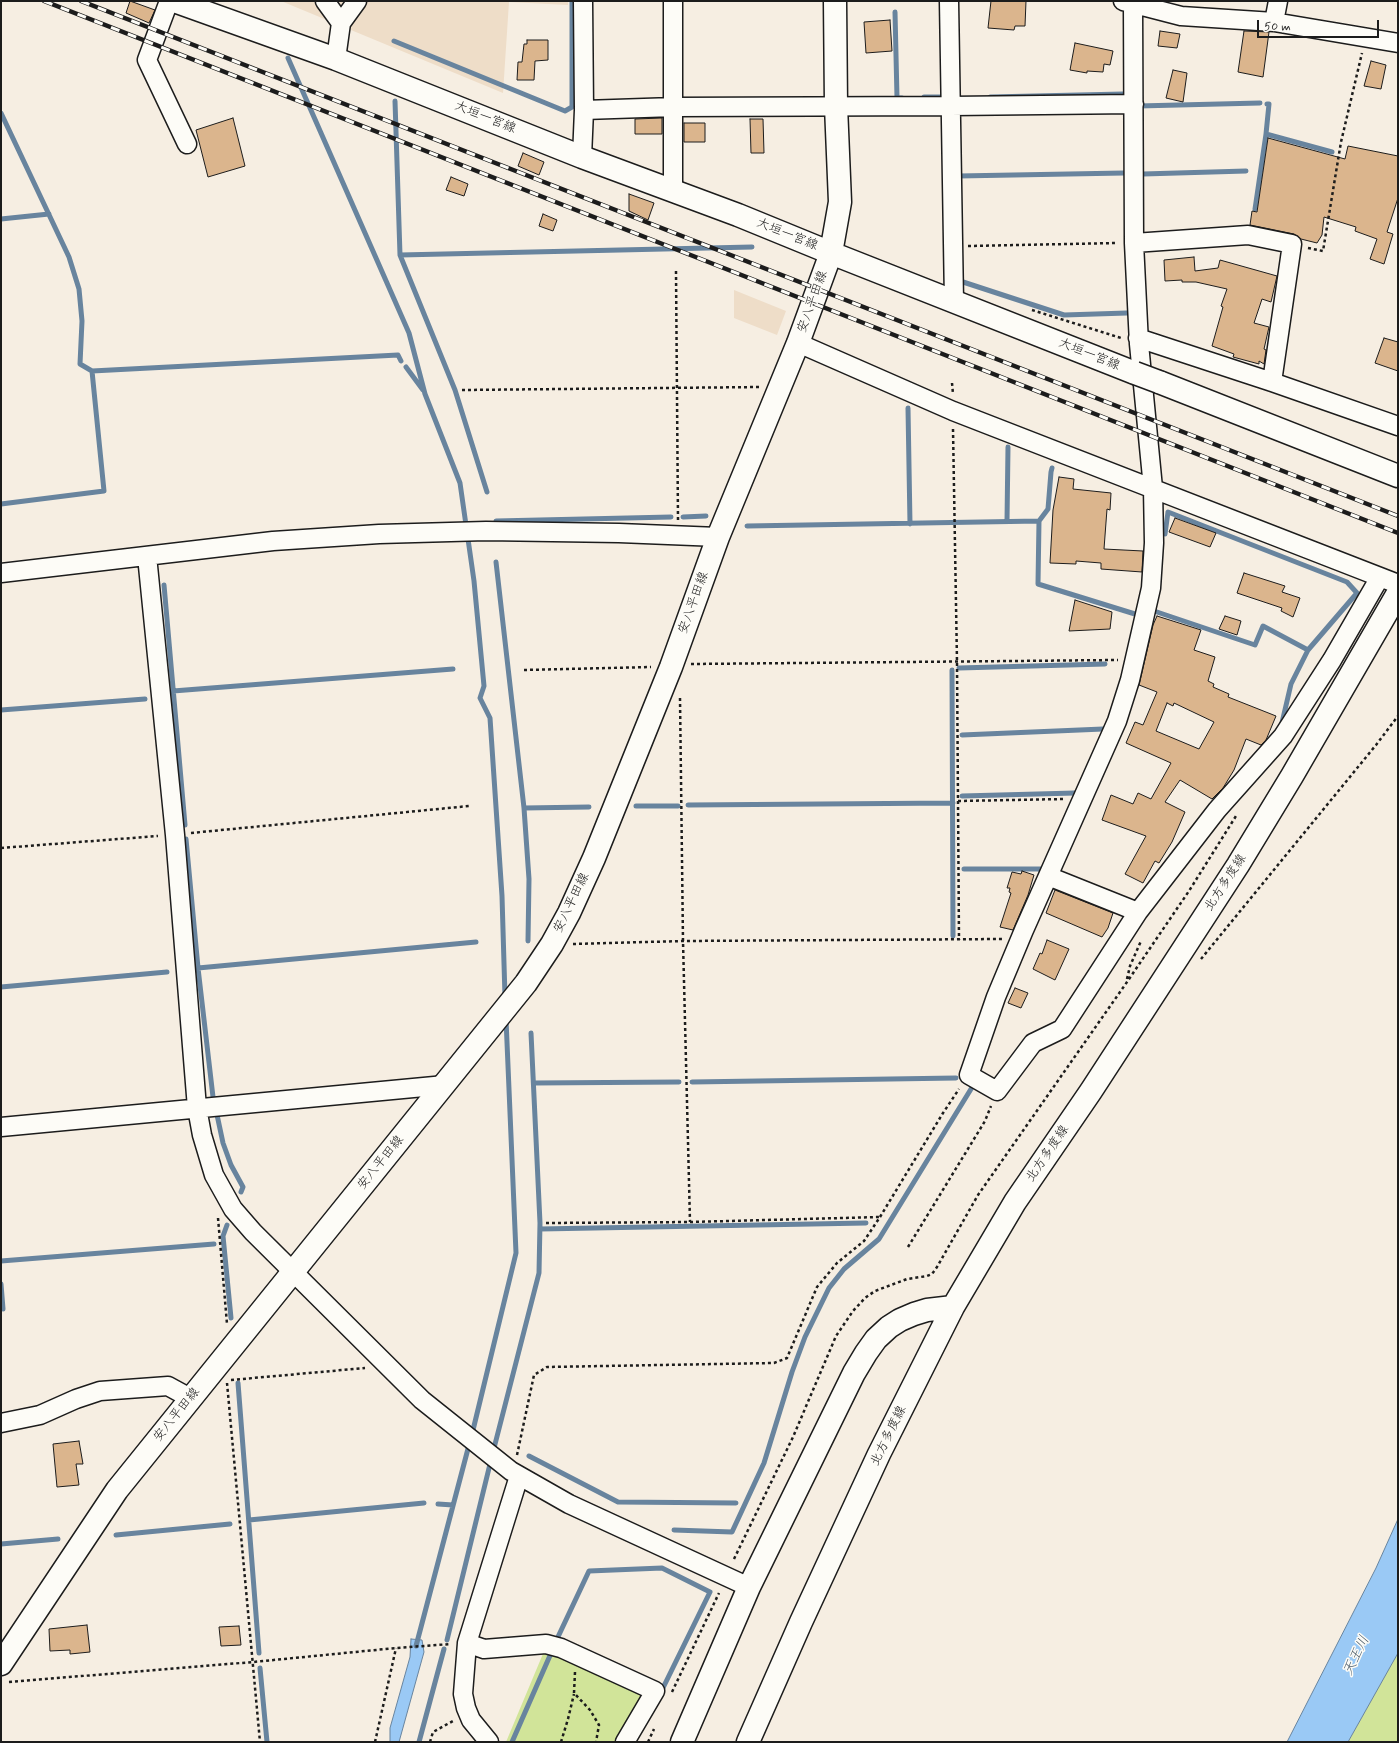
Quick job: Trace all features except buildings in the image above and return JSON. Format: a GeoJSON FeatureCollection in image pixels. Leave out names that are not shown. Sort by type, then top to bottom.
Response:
{"type":"FeatureCollection","features":[{"type":"Feature","properties":{"kind":"main road","name":"大垣一宮線"},"geometry":{"type":"LineString","coordinates":[[174,1],[336,58],[582,157],[738,215],[831,254],[1398,476]]}},
{"type":"Feature","properties":{"kind":"main road","name":"安八平田線"},"geometry":{"type":"LineString","coordinates":[[4,1673],[117,1490],[526,983],[552,944],[569,913],[675,670],[718,538],[798,343],[831,254],[840,202],[836,106],[835,1]]}},
{"type":"Feature","properties":{"kind":"main road","name":"北方多度線"},"geometry":{"type":"LineString","coordinates":[[748,1742],[801,1622],[879,1454],[952,1307],[1015,1202],[1091,1091],[1238,865],[1292,776],[1398,593]]}},
{"type":"Feature","properties":{"kind":"main road"},"geometry":{"type":"LineString","coordinates":[[682,1742],[749,1586],[854,1373],[876,1339],[889,1327],[914,1314],[952,1307]]}},
{"type":"Feature","properties":{"kind":"street"},"geometry":{"type":"LineString","coordinates":[[168,1],[147,60],[187,144]]}},
{"type":"Feature","properties":{"kind":"street"},"geometry":{"type":"LineString","coordinates":[[325,1],[341,23]]}},
{"type":"Feature","properties":{"kind":"street"},"geometry":{"type":"LineString","coordinates":[[336,58],[341,23],[357,1]]}},
{"type":"Feature","properties":{"kind":"street"},"geometry":{"type":"LineString","coordinates":[[582,157],[584,110],[583,1]]}},
{"type":"Feature","properties":{"kind":"street"},"geometry":{"type":"LineString","coordinates":[[673,1],[673,191]]}},
{"type":"Feature","properties":{"kind":"street"},"geometry":{"type":"LineString","coordinates":[[949,1],[954,302]]}},
{"type":"Feature","properties":{"kind":"street"},"geometry":{"type":"LineString","coordinates":[[1274,22],[1278,1]]}},
{"type":"Feature","properties":{"kind":"street"},"geometry":{"type":"LineString","coordinates":[[1380,577],[1332,660],[1283,736],[1217,810],[1138,912],[1062,1029],[1033,1043],[997,1091],[969,1075],[996,997],[1020,939],[1117,721],[1134,660],[1151,588],[1154,543],[1153,488],[1139,341],[1134,243],[1134,104],[1128,3],[1181,16],[1274,22],[1398,43]]}},
{"type":"Feature","properties":{"kind":"street"},"geometry":{"type":"LineString","coordinates":[[584,110],[674,107],[1134,104]]}},
{"type":"Feature","properties":{"kind":"street"},"geometry":{"type":"LineString","coordinates":[[1134,243],[1248,235],[1292,244],[1272,382]]}},
{"type":"Feature","properties":{"kind":"street"},"geometry":{"type":"LineString","coordinates":[[1139,341],[1272,382],[1398,426]]}},
{"type":"Feature","properties":{"kind":"street"},"geometry":{"type":"LineString","coordinates":[[798,343],[953,411],[1398,584]]}},
{"type":"Feature","properties":{"kind":"street"},"geometry":{"type":"LineString","coordinates":[[1,573],[274,541],[379,534],[486,531],[678,535],[718,538]]}},
{"type":"Feature","properties":{"kind":"street"},"geometry":{"type":"LineString","coordinates":[[147,556],[175,835],[197,1108],[202,1135],[214,1175],[233,1209],[253,1232],[294,1271],[422,1400],[511,1470],[569,1504],[749,1586]]}},
{"type":"Feature","properties":{"kind":"street"},"geometry":{"type":"LineString","coordinates":[[1048,876],[1138,912]]}},
{"type":"Feature","properties":{"kind":"street"},"geometry":{"type":"LineString","coordinates":[[1,1127],[445,1085]]}},
{"type":"Feature","properties":{"kind":"street"},"geometry":{"type":"LineString","coordinates":[[1,1423],[40,1414],[100,1391],[168,1386],[190,1398]]}},
{"type":"Feature","properties":{"kind":"street"},"geometry":{"type":"LineString","coordinates":[[489,1742],[471,1720],[463,1694],[467,1643],[511,1470]]}},
{"type":"Feature","properties":{"kind":"street"},"geometry":{"type":"LineString","coordinates":[[467,1643],[484,1649],[546,1644],[561,1648],[655,1691],[625,1742]]}},
{"type":"Feature","properties":{"kind":"path"},"geometry":{"type":"LineString","coordinates":[[1292,244],[1323,251],[1341,142],[1366,38]]}},
{"type":"Feature","properties":{"kind":"path"},"geometry":{"type":"LineString","coordinates":[[953,246],[1134,243]]}},
{"type":"Feature","properties":{"kind":"path"},"geometry":{"type":"LineString","coordinates":[[676,270],[678,535]]}},
{"type":"Feature","properties":{"kind":"path"},"geometry":{"type":"LineString","coordinates":[[1028,309],[1139,341]]}},
{"type":"Feature","properties":{"kind":"path"},"geometry":{"type":"LineString","coordinates":[[462,390],[779,387]]}},
{"type":"Feature","properties":{"kind":"path"},"geometry":{"type":"LineString","coordinates":[[953,411],[959,940]]}},
{"type":"Feature","properties":{"kind":"path"},"geometry":{"type":"LineString","coordinates":[[524,670],[675,670],[957,662],[1134,660]]}},
{"type":"Feature","properties":{"kind":"path"},"geometry":{"type":"LineString","coordinates":[[675,670],[680,692],[683,941],[690,1222]]}},
{"type":"Feature","properties":{"kind":"path"},"geometry":{"type":"LineString","coordinates":[[1197,964],[1398,716]]}},
{"type":"Feature","properties":{"kind":"path"},"geometry":{"type":"LineString","coordinates":[[958,801],[1083,799]]}},
{"type":"Feature","properties":{"kind":"path"},"geometry":{"type":"LineString","coordinates":[[1,848],[175,835],[469,806]]}},
{"type":"Feature","properties":{"kind":"path"},"geometry":{"type":"LineString","coordinates":[[734,1559],[793,1437],[836,1336],[865,1298],[875,1291],[907,1279],[932,1274],[978,1195],[1167,923],[1238,812]]}},
{"type":"Feature","properties":{"kind":"path"},"geometry":{"type":"LineString","coordinates":[[552,944],[683,941],[1020,939]]}},
{"type":"Feature","properties":{"kind":"path"},"geometry":{"type":"LineString","coordinates":[[511,1470],[516,1458],[534,1375],[547,1367],[774,1363],[787,1358],[818,1287],[837,1263],[864,1241],[943,1113],[969,1075]]}},
{"type":"Feature","properties":{"kind":"path"},"geometry":{"type":"LineString","coordinates":[[908,1247],[985,1121],[997,1091]]}},
{"type":"Feature","properties":{"kind":"path"},"geometry":{"type":"LineString","coordinates":[[217,1214],[229,1352]]}},
{"type":"Feature","properties":{"kind":"path"},"geometry":{"type":"LineString","coordinates":[[546,1223],[690,1222],[880,1217]]}},
{"type":"Feature","properties":{"kind":"path"},"geometry":{"type":"LineString","coordinates":[[260,1742],[226,1380],[387,1366]]}},
{"type":"Feature","properties":{"kind":"path"},"geometry":{"type":"LineString","coordinates":[[671,1694],[719,1593]]}},
{"type":"Feature","properties":{"kind":"path"},"geometry":{"type":"LineString","coordinates":[[4,1673],[253,1662],[433,1645]]}},
{"type":"Feature","properties":{"kind":"path"},"geometry":{"type":"LineString","coordinates":[[375,1742],[396,1648]]}},
{"type":"Feature","properties":{"kind":"path"},"geometry":{"type":"LineString","coordinates":[[560,1742],[568,1719],[574,1693],[574,1674],[583,1658]]}},
{"type":"Feature","properties":{"kind":"path"},"geometry":{"type":"LineString","coordinates":[[574,1693],[590,1710],[599,1725],[596,1742]]}},
{"type":"Feature","properties":{"kind":"path"},"geometry":{"type":"LineString","coordinates":[[430,1742],[432,1732],[468,1713]]}},
{"type":"Feature","properties":{"kind":"path"},"geometry":{"type":"LineString","coordinates":[[648,1742],[655,1728]]}},
{"type":"Feature","properties":{"kind":"shaded area"},"geometry":{"type":"Polygon","coordinates":[[[281,1],[568,1],[568,5],[509,2],[503,93],[281,1]]]}},
{"type":"Feature","properties":{"kind":"shaded area"},"geometry":{"type":"Polygon","coordinates":[[[734,290],[786,311],[777,335],[734,318],[734,290]]]}},
{"type":"Feature","properties":{"kind":"green space"},"geometry":{"type":"Polygon","coordinates":[[[545,1649],[648,1694],[621,1742],[506,1742],[545,1649]]]}},
{"type":"Feature","properties":{"kind":"green space"},"geometry":{"type":"Polygon","coordinates":[[[1398,1653],[1398,1742],[1348,1742],[1390,1666],[1398,1653]]]}},
{"type":"Feature","properties":{"kind":"water","name":"天王川"},"geometry":{"type":"Polygon","coordinates":[[[1398,1519],[1398,1653],[1348,1742],[1287,1742],[1376,1568],[1398,1519]]]}},
{"type":"Feature","properties":{"kind":"water"},"geometry":{"type":"Polygon","coordinates":[[[411,1639],[422,1640],[424,1652],[399,1742],[390,1742],[390,1728],[410,1657],[411,1639]]]}},
{"type":"Feature","properties":{"kind":"waterway"},"geometry":{"type":"LineString","coordinates":[[394,41],[565,111],[572,107],[572,1]]}},
{"type":"Feature","properties":{"kind":"waterway"},"geometry":{"type":"LineString","coordinates":[[895,12],[897,98],[902,98]]}},
{"type":"Feature","properties":{"kind":"waterway"},"geometry":{"type":"LineString","coordinates":[[288,58],[409,333],[425,394],[460,483],[474,581],[484,686],[480,698],[490,718],[502,896],[505,997]]}},
{"type":"Feature","properties":{"kind":"waterway"},"geometry":{"type":"LineString","coordinates":[[990,97],[1123,94]]}},
{"type":"Feature","properties":{"kind":"waterway"},"geometry":{"type":"LineString","coordinates":[[924,97],[944,97]]}},
{"type":"Feature","properties":{"kind":"waterway"},"geometry":{"type":"LineString","coordinates":[[395,101],[400,255],[455,390],[487,492]]}},
{"type":"Feature","properties":{"kind":"waterway"},"geometry":{"type":"LineString","coordinates":[[1138,106],[1260,103]]}},
{"type":"Feature","properties":{"kind":"waterway"},"geometry":{"type":"LineString","coordinates":[[1267,104],[1269,104],[1266,134],[1332,152]]}},
{"type":"Feature","properties":{"kind":"waterway"},"geometry":{"type":"LineString","coordinates":[[1,113],[69,257],[79,289],[82,321],[80,364],[92,371],[398,355],[401,361]]}},
{"type":"Feature","properties":{"kind":"waterway"},"geometry":{"type":"LineString","coordinates":[[1255,209],[1266,134]]}},
{"type":"Feature","properties":{"kind":"waterway"},"geometry":{"type":"LineString","coordinates":[[1143,174],[1246,171]]}},
{"type":"Feature","properties":{"kind":"waterway"},"geometry":{"type":"LineString","coordinates":[[958,176],[1124,173]]}},
{"type":"Feature","properties":{"kind":"waterway"},"geometry":{"type":"LineString","coordinates":[[1,219],[49,214]]}},
{"type":"Feature","properties":{"kind":"waterway"},"geometry":{"type":"LineString","coordinates":[[400,255],[752,247]]}},
{"type":"Feature","properties":{"kind":"waterway"},"geometry":{"type":"LineString","coordinates":[[960,281],[1064,315],[1127,313]]}},
{"type":"Feature","properties":{"kind":"waterway"},"geometry":{"type":"LineString","coordinates":[[406,367],[423,390]]}},
{"type":"Feature","properties":{"kind":"waterway"},"geometry":{"type":"LineString","coordinates":[[1,504],[104,491],[92,371]]}},
{"type":"Feature","properties":{"kind":"waterway"},"geometry":{"type":"LineString","coordinates":[[908,408],[910,524]]}},
{"type":"Feature","properties":{"kind":"waterway"},"geometry":{"type":"LineString","coordinates":[[1007,521],[1008,447]]}},
{"type":"Feature","properties":{"kind":"waterway"},"geometry":{"type":"LineString","coordinates":[[1039,521],[1048,509],[1052,468]]}},
{"type":"Feature","properties":{"kind":"waterway"},"geometry":{"type":"LineString","coordinates":[[1154,611],[1255,645],[1263,626],[1308,650],[1357,593],[1347,582],[1168,512],[1165,534]]}},
{"type":"Feature","properties":{"kind":"waterway"},"geometry":{"type":"LineString","coordinates":[[683,517],[706,516]]}},
{"type":"Feature","properties":{"kind":"waterway"},"geometry":{"type":"LineString","coordinates":[[496,521],[671,517]]}},
{"type":"Feature","properties":{"kind":"waterway"},"geometry":{"type":"LineString","coordinates":[[747,526],[1039,521],[1038,584],[1135,614]]}},
{"type":"Feature","properties":{"kind":"waterway"},"geometry":{"type":"LineString","coordinates":[[496,562],[524,808],[529,879],[528,941]]}},
{"type":"Feature","properties":{"kind":"waterway"},"geometry":{"type":"LineString","coordinates":[[164,585],[185,825]]}},
{"type":"Feature","properties":{"kind":"waterway"},"geometry":{"type":"LineString","coordinates":[[1281,727],[1291,684],[1308,650]]}},
{"type":"Feature","properties":{"kind":"waterway"},"geometry":{"type":"LineString","coordinates":[[959,668],[1105,664]]}},
{"type":"Feature","properties":{"kind":"waterway"},"geometry":{"type":"LineString","coordinates":[[173,691],[453,669]]}},
{"type":"Feature","properties":{"kind":"waterway"},"geometry":{"type":"LineString","coordinates":[[952,670],[953,936]]}},
{"type":"Feature","properties":{"kind":"waterway"},"geometry":{"type":"LineString","coordinates":[[1,710],[145,699]]}},
{"type":"Feature","properties":{"kind":"waterway"},"geometry":{"type":"LineString","coordinates":[[962,735],[1103,729]]}},
{"type":"Feature","properties":{"kind":"waterway"},"geometry":{"type":"LineString","coordinates":[[962,796],[1075,793]]}},
{"type":"Feature","properties":{"kind":"waterway"},"geometry":{"type":"LineString","coordinates":[[688,805],[953,803]]}},
{"type":"Feature","properties":{"kind":"waterway"},"geometry":{"type":"LineString","coordinates":[[636,806],[678,806]]}},
{"type":"Feature","properties":{"kind":"waterway"},"geometry":{"type":"LineString","coordinates":[[524,808],[589,807]]}},
{"type":"Feature","properties":{"kind":"waterway"},"geometry":{"type":"LineString","coordinates":[[186,839],[198,968],[213,1097]]}},
{"type":"Feature","properties":{"kind":"waterway"},"geometry":{"type":"LineString","coordinates":[[964,869],[1042,869]]}},
{"type":"Feature","properties":{"kind":"waterway"},"geometry":{"type":"LineString","coordinates":[[198,968],[476,942]]}},
{"type":"Feature","properties":{"kind":"waterway"},"geometry":{"type":"LineString","coordinates":[[1,987],[167,972]]}},
{"type":"Feature","properties":{"kind":"waterway"},"geometry":{"type":"LineString","coordinates":[[416,1646],[474,1426],[516,1253],[506,1019]]}},
{"type":"Feature","properties":{"kind":"waterway"},"geometry":{"type":"LineString","coordinates":[[493,1452],[539,1273],[540,1223],[531,1033]]}},
{"type":"Feature","properties":{"kind":"waterway"},"geometry":{"type":"LineString","coordinates":[[692,1082],[956,1078]]}},
{"type":"Feature","properties":{"kind":"waterway"},"geometry":{"type":"LineString","coordinates":[[534,1083],[679,1082]]}},
{"type":"Feature","properties":{"kind":"waterway"},"geometry":{"type":"LineString","coordinates":[[674,1530],[732,1532],[764,1463],[792,1372],[805,1337],[829,1288],[844,1269],[879,1239],[971,1089]]}},
{"type":"Feature","properties":{"kind":"waterway"},"geometry":{"type":"LineString","coordinates":[[216,1110],[223,1143],[231,1165],[243,1187],[241,1192]]}},
{"type":"Feature","properties":{"kind":"waterway"},"geometry":{"type":"LineString","coordinates":[[540,1229],[866,1223]]}},
{"type":"Feature","properties":{"kind":"waterway"},"geometry":{"type":"LineString","coordinates":[[227,1225],[223,1236],[231,1318]]}},
{"type":"Feature","properties":{"kind":"waterway"},"geometry":{"type":"LineString","coordinates":[[1,1261],[214,1244]]}},
{"type":"Feature","properties":{"kind":"waterway"},"geometry":{"type":"LineString","coordinates":[[1,1284],[3,1309]]}},
{"type":"Feature","properties":{"kind":"waterway"},"geometry":{"type":"LineString","coordinates":[[238,1383],[259,1653]]}},
{"type":"Feature","properties":{"kind":"waterway"},"geometry":{"type":"LineString","coordinates":[[529,1456],[618,1502],[736,1503]]}},
{"type":"Feature","properties":{"kind":"waterway"},"geometry":{"type":"LineString","coordinates":[[447,1640],[491,1460]]}},
{"type":"Feature","properties":{"kind":"waterway"},"geometry":{"type":"LineString","coordinates":[[249,1520],[424,1503]]}},
{"type":"Feature","properties":{"kind":"waterway"},"geometry":{"type":"LineString","coordinates":[[438,1504],[453,1505]]}},
{"type":"Feature","properties":{"kind":"waterway"},"geometry":{"type":"LineString","coordinates":[[116,1535],[230,1524]]}},
{"type":"Feature","properties":{"kind":"waterway"},"geometry":{"type":"LineString","coordinates":[[1,1544],[58,1539]]}},
{"type":"Feature","properties":{"kind":"waterway"},"geometry":{"type":"LineString","coordinates":[[557,1639],[589,1571],[662,1568],[710,1592],[660,1694]]}},
{"type":"Feature","properties":{"kind":"waterway"},"geometry":{"type":"LineString","coordinates":[[419,1742],[444,1649]]}},
{"type":"Feature","properties":{"kind":"waterway"},"geometry":{"type":"LineString","coordinates":[[512,1742],[552,1651]]}},
{"type":"Feature","properties":{"kind":"waterway"},"geometry":{"type":"LineString","coordinates":[[260,1668],[267,1742]]}},
{"type":"Feature","properties":{"kind":"railway"},"geometry":{"type":"LineString","coordinates":[[44,1],[1398,533]]}},
{"type":"Feature","properties":{"kind":"railway"},"geometry":{"type":"LineString","coordinates":[[81,1],[1398,516]]}}]}
